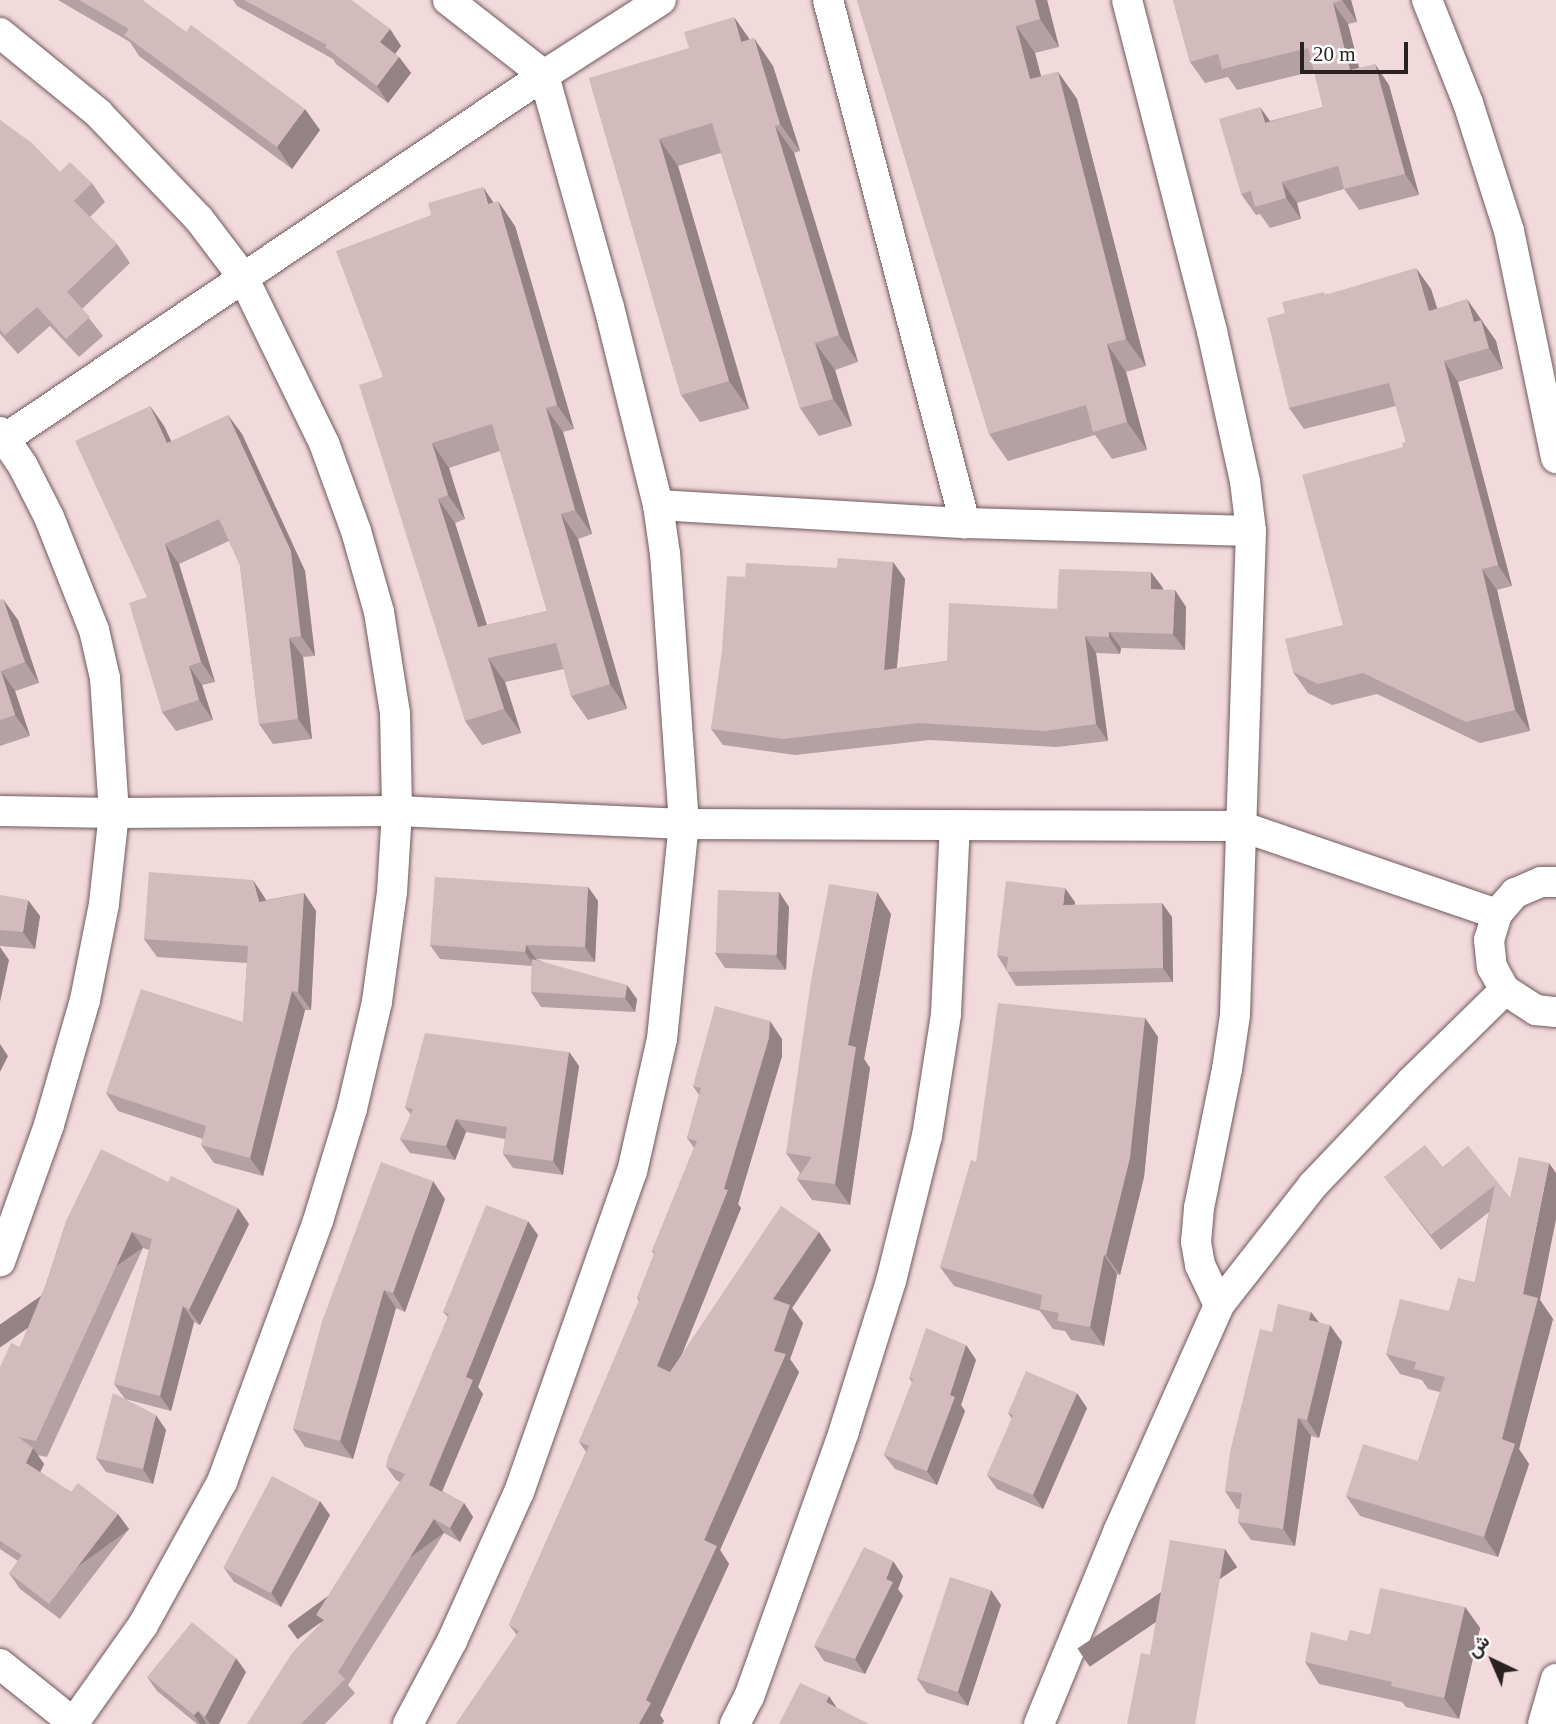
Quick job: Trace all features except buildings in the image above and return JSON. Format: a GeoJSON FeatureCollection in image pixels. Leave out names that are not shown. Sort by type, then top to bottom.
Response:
{"type":"FeatureCollection","features":[{"type":"Feature","properties":{"kind":"street"},"geometry":{"type":"LineString","coordinates":[[408,1724],[452,1641],[519,1492],[632,1172],[662,1039],[684,824],[666,554],[658,505],[609,307],[544,75],[448,0]]}},
{"type":"Feature","properties":{"kind":"street"},"geometry":{"type":"LineString","coordinates":[[0,1262],[50,1125],[85,1000],[104,904],[114,813],[105,678],[94,630],[75,575],[49,517],[2,437],[544,75],[661,0]]}},
{"type":"Feature","properties":{"kind":"street"},"geometry":{"type":"LineString","coordinates":[[828,0],[965,523]]}},
{"type":"Feature","properties":{"kind":"street"},"geometry":{"type":"LineString","coordinates":[[1127,0],[1212,331],[1245,481],[1251,531],[1235,1015],[1199,1208],[1196,1242],[1200,1265],[1219,1305]]}},
{"type":"Feature","properties":{"kind":"street"},"geometry":{"type":"LineString","coordinates":[[1427,0],[1468,103],[1508,231],[1556,458]]}},
{"type":"Feature","properties":{"kind":"street"},"geometry":{"type":"LineString","coordinates":[[0,33],[98,113],[199,219],[243,277],[324,443],[356,531],[379,612],[395,713],[397,811],[392,892],[377,1002],[352,1109],[314,1234],[222,1482],[143,1625],[74,1724],[0,1664]]}},
{"type":"Feature","properties":{"kind":"street"},"geometry":{"type":"LineString","coordinates":[[658,505],[965,523],[1251,531]]}},
{"type":"Feature","properties":{"kind":"street"},"geometry":{"type":"LineString","coordinates":[[0,811],[397,811],[684,824],[1240,826],[1497,914]]}},
{"type":"Feature","properties":{"kind":"street"},"geometry":{"type":"LineString","coordinates":[[735,1724],[768,1645],[844,1431],[891,1281],[927,1136],[946,1014],[956,825]]}},
{"type":"Feature","properties":{"kind":"street"},"geometry":{"type":"LineString","coordinates":[[1556,882],[1541,882],[1516,893],[1497,914],[1489,940],[1492,967],[1505,990],[1536,1010],[1556,1012]]}},
{"type":"Feature","properties":{"kind":"street"},"geometry":{"type":"LineString","coordinates":[[1039,1724],[1119,1530],[1219,1305],[1313,1185],[1412,1081],[1505,990]]}},
{"type":"Feature","properties":{"kind":"street"},"geometry":{"type":"LineString","coordinates":[[1543,1724],[1556,1679]]}}]}
